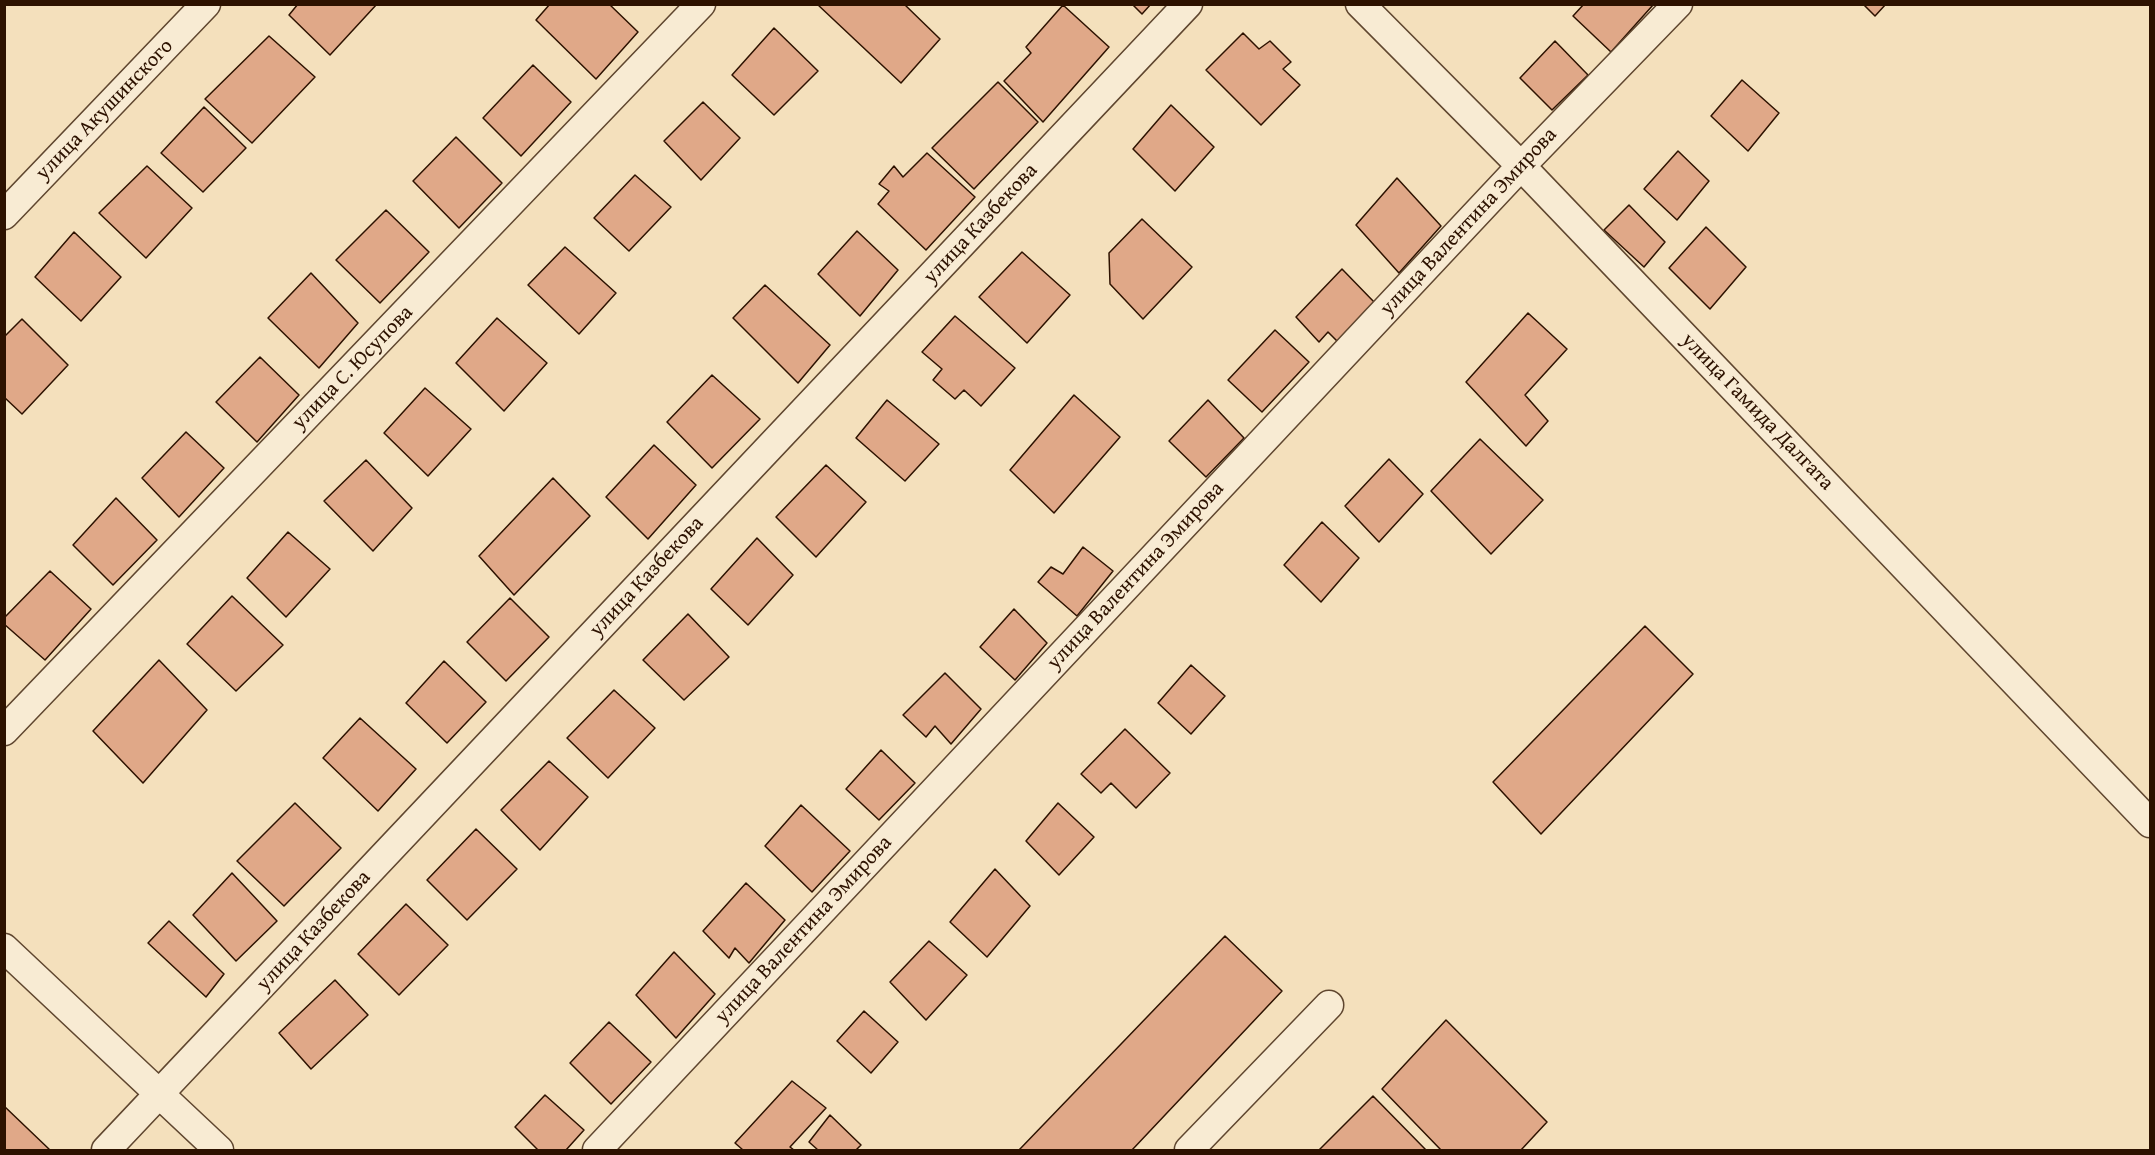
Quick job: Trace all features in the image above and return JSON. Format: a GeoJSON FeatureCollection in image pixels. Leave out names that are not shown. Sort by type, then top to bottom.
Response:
{"type":"FeatureCollection","features":[{"type":"Feature","properties":{"kind":"street","name":"улица Акушинского"},"geometry":{"type":"LineString","coordinates":[[4,216],[206,4]]}},
{"type":"Feature","properties":{"kind":"street","name":"улица С. Юсупова"},"geometry":{"type":"LineString","coordinates":[[4,731],[701,4]]}},
{"type":"Feature","properties":{"kind":"street","name":"улица Казбекова"},"geometry":{"type":"LineString","coordinates":[[106,1150],[1188,4]]}},
{"type":"Feature","properties":{"kind":"street","name":"улица Гамида Далгата"},"geometry":{"type":"LineString","coordinates":[[1360,4],[1521,166],[2151,823]]}},
{"type":"Feature","properties":{"kind":"street","name":"улица Валентина Эмирова"},"geometry":{"type":"LineString","coordinates":[[597,1150],[1521,166],[1678,4]]}},
{"type":"Feature","properties":{"kind":"street"},"geometry":{"type":"LineString","coordinates":[[4,948],[219,1150]]}},
{"type":"Feature","properties":{"kind":"street"},"geometry":{"type":"LineString","coordinates":[[1189,1150],[1329,1005]]}},
{"type":"Feature","properties":{"kind":"building"},"geometry":{"type":"Polygon","coordinates":[[[298,4],[377,4],[330,55],[289,15],[298,4]]]}},
{"type":"Feature","properties":{"kind":"building"},"geometry":{"type":"Polygon","coordinates":[[[550,4],[609,4],[638,32],[596,79],[536,20],[550,4]]]}},
{"type":"Feature","properties":{"kind":"building"},"geometry":{"type":"Polygon","coordinates":[[[817,4],[904,4],[940,39],[901,83],[817,4]]]}},
{"type":"Feature","properties":{"kind":"building"},"geometry":{"type":"Polygon","coordinates":[[[1132,4],[1151,4],[1142,14],[1132,4]]]}},
{"type":"Feature","properties":{"kind":"building"},"geometry":{"type":"Polygon","coordinates":[[[1584,4],[1653,5],[1611,52],[1573,16],[1584,4]]]}},
{"type":"Feature","properties":{"kind":"building"},"geometry":{"type":"Polygon","coordinates":[[[1863,4],[1886,4],[1875,16],[1863,4]]]}},
{"type":"Feature","properties":{"kind":"building"},"geometry":{"type":"Polygon","coordinates":[[[1063,5],[1109,47],[1043,122],[1004,81],[1031,53],[1026,47],[1063,5]]]}},
{"type":"Feature","properties":{"kind":"building"},"geometry":{"type":"Polygon","coordinates":[[[774,28],[818,71],[774,115],[732,75],[774,28]]]}},
{"type":"Feature","properties":{"kind":"building"},"geometry":{"type":"Polygon","coordinates":[[[1243,33],[1259,49],[1270,41],[1291,62],[1283,69],[1300,85],[1261,125],[1206,70],[1243,33]]]}},
{"type":"Feature","properties":{"kind":"building"},"geometry":{"type":"Polygon","coordinates":[[[269,36],[315,77],[252,143],[205,99],[269,36]]]}},
{"type":"Feature","properties":{"kind":"building"},"geometry":{"type":"Polygon","coordinates":[[[1555,41],[1588,75],[1552,110],[1520,78],[1555,41]]]}},
{"type":"Feature","properties":{"kind":"building"},"geometry":{"type":"Polygon","coordinates":[[[533,65],[571,102],[521,156],[483,118],[533,65]]]}},
{"type":"Feature","properties":{"kind":"building"},"geometry":{"type":"Polygon","coordinates":[[[1742,80],[1779,113],[1748,151],[1711,116],[1742,80]]]}},
{"type":"Feature","properties":{"kind":"building"},"geometry":{"type":"Polygon","coordinates":[[[998,82],[1038,122],[974,189],[932,148],[998,82]]]}},
{"type":"Feature","properties":{"kind":"building"},"geometry":{"type":"Polygon","coordinates":[[[703,102],[740,138],[701,180],[664,141],[703,102]]]}},
{"type":"Feature","properties":{"kind":"building"},"geometry":{"type":"Polygon","coordinates":[[[1171,105],[1214,147],[1175,191],[1133,149],[1171,105]]]}},
{"type":"Feature","properties":{"kind":"building"},"geometry":{"type":"Polygon","coordinates":[[[204,107],[246,148],[203,192],[161,153],[204,107]]]}},
{"type":"Feature","properties":{"kind":"building"},"geometry":{"type":"Polygon","coordinates":[[[456,137],[502,183],[459,228],[413,181],[456,137]]]}},
{"type":"Feature","properties":{"kind":"building"},"geometry":{"type":"Polygon","coordinates":[[[1678,151],[1709,181],[1677,220],[1644,189],[1678,151]]]}},
{"type":"Feature","properties":{"kind":"building"},"geometry":{"type":"Polygon","coordinates":[[[927,153],[975,197],[926,250],[878,204],[889,191],[879,184],[894,166],[903,177],[927,153]]]}},
{"type":"Feature","properties":{"kind":"building"},"geometry":{"type":"Polygon","coordinates":[[[147,166],[192,208],[146,258],[99,213],[147,166]]]}},
{"type":"Feature","properties":{"kind":"building"},"geometry":{"type":"Polygon","coordinates":[[[635,175],[671,207],[629,251],[594,218],[635,175]]]}},
{"type":"Feature","properties":{"kind":"building"},"geometry":{"type":"Polygon","coordinates":[[[1397,178],[1441,226],[1399,273],[1356,225],[1397,178]]]}},
{"type":"Feature","properties":{"kind":"building"},"geometry":{"type":"Polygon","coordinates":[[[1629,205],[1665,242],[1644,267],[1604,230],[1629,205]]]}},
{"type":"Feature","properties":{"kind":"building"},"geometry":{"type":"Polygon","coordinates":[[[386,210],[429,252],[380,303],[336,260],[386,210]]]}},
{"type":"Feature","properties":{"kind":"building"},"geometry":{"type":"Polygon","coordinates":[[[1142,219],[1192,267],[1143,319],[1110,284],[1109,253],[1142,219]]]}},
{"type":"Feature","properties":{"kind":"building"},"geometry":{"type":"Polygon","coordinates":[[[1706,227],[1746,267],[1710,309],[1669,268],[1706,227]]]}},
{"type":"Feature","properties":{"kind":"building"},"geometry":{"type":"Polygon","coordinates":[[[857,231],[898,270],[860,316],[818,274],[857,231]]]}},
{"type":"Feature","properties":{"kind":"building"},"geometry":{"type":"Polygon","coordinates":[[[74,232],[121,277],[81,321],[35,277],[74,232]]]}},
{"type":"Feature","properties":{"kind":"building"},"geometry":{"type":"Polygon","coordinates":[[[565,247],[616,293],[579,334],[528,285],[565,247]]]}},
{"type":"Feature","properties":{"kind":"building"},"geometry":{"type":"Polygon","coordinates":[[[1022,252],[1070,295],[1027,343],[979,297],[1022,252]]]}},
{"type":"Feature","properties":{"kind":"building"},"geometry":{"type":"Polygon","coordinates":[[[1342,269],[1375,303],[1338,342],[1328,332],[1319,342],[1296,317],[1342,269]]]}},
{"type":"Feature","properties":{"kind":"building"},"geometry":{"type":"Polygon","coordinates":[[[311,273],[358,323],[319,368],[268,318],[311,273]]]}},
{"type":"Feature","properties":{"kind":"building"},"geometry":{"type":"Polygon","coordinates":[[[765,285],[830,345],[798,383],[733,318],[765,285]]]}},
{"type":"Feature","properties":{"kind":"building"},"geometry":{"type":"Polygon","coordinates":[[[1528,313],[1567,349],[1525,395],[1548,421],[1526,446],[1466,382],[1528,313]]]}},
{"type":"Feature","properties":{"kind":"building"},"geometry":{"type":"Polygon","coordinates":[[[955,316],[1015,368],[981,406],[964,390],[955,399],[933,380],[942,369],[922,352],[955,316]]]}},
{"type":"Feature","properties":{"kind":"building"},"geometry":{"type":"Polygon","coordinates":[[[497,318],[547,363],[504,411],[456,363],[497,318]]]}},
{"type":"Feature","properties":{"kind":"building"},"geometry":{"type":"Polygon","coordinates":[[[22,319],[68,365],[22,414],[4,397],[4,337],[22,319]]]}},
{"type":"Feature","properties":{"kind":"building"},"geometry":{"type":"Polygon","coordinates":[[[1275,330],[1309,362],[1262,412],[1228,380],[1275,330]]]}},
{"type":"Feature","properties":{"kind":"building"},"geometry":{"type":"Polygon","coordinates":[[[260,357],[299,395],[257,442],[216,402],[260,357]]]}},
{"type":"Feature","properties":{"kind":"building"},"geometry":{"type":"Polygon","coordinates":[[[712,375],[760,419],[712,468],[667,422],[712,375]]]}},
{"type":"Feature","properties":{"kind":"building"},"geometry":{"type":"Polygon","coordinates":[[[425,388],[471,429],[428,476],[384,433],[425,388]]]}},
{"type":"Feature","properties":{"kind":"building"},"geometry":{"type":"Polygon","coordinates":[[[1074,395],[1120,437],[1054,513],[1010,470],[1074,395]]]}},
{"type":"Feature","properties":{"kind":"building"},"geometry":{"type":"Polygon","coordinates":[[[887,400],[939,444],[905,481],[856,438],[887,400]]]}},
{"type":"Feature","properties":{"kind":"building"},"geometry":{"type":"Polygon","coordinates":[[[1208,400],[1244,438],[1206,477],[1169,441],[1208,400]]]}},
{"type":"Feature","properties":{"kind":"building"},"geometry":{"type":"Polygon","coordinates":[[[186,432],[224,468],[179,517],[142,478],[186,432]]]}},
{"type":"Feature","properties":{"kind":"building"},"geometry":{"type":"Polygon","coordinates":[[[1480,439],[1543,500],[1491,554],[1431,491],[1480,439]]]}},
{"type":"Feature","properties":{"kind":"building"},"geometry":{"type":"Polygon","coordinates":[[[654,445],[696,485],[648,539],[606,497],[654,445]]]}},
{"type":"Feature","properties":{"kind":"building"},"geometry":{"type":"Polygon","coordinates":[[[1389,459],[1423,494],[1379,542],[1345,506],[1389,459]]]}},
{"type":"Feature","properties":{"kind":"building"},"geometry":{"type":"Polygon","coordinates":[[[366,460],[412,508],[373,551],[324,501],[366,460]]]}},
{"type":"Feature","properties":{"kind":"building"},"geometry":{"type":"Polygon","coordinates":[[[826,465],[866,502],[816,557],[776,517],[826,465]]]}},
{"type":"Feature","properties":{"kind":"building"},"geometry":{"type":"Polygon","coordinates":[[[553,478],[590,516],[514,595],[479,556],[553,478]]]}},
{"type":"Feature","properties":{"kind":"building"},"geometry":{"type":"Polygon","coordinates":[[[116,498],[157,540],[113,585],[73,545],[116,498]]]}},
{"type":"Feature","properties":{"kind":"building"},"geometry":{"type":"Polygon","coordinates":[[[1322,522],[1359,558],[1321,602],[1284,565],[1322,522]]]}},
{"type":"Feature","properties":{"kind":"building"},"geometry":{"type":"Polygon","coordinates":[[[288,532],[330,569],[286,617],[247,578],[288,532]]]}},
{"type":"Feature","properties":{"kind":"building"},"geometry":{"type":"Polygon","coordinates":[[[757,538],[793,575],[748,625],[711,589],[757,538]]]}},
{"type":"Feature","properties":{"kind":"building"},"geometry":{"type":"Polygon","coordinates":[[[1083,547],[1113,571],[1077,616],[1038,582],[1051,567],[1063,574],[1083,547]]]}},
{"type":"Feature","properties":{"kind":"building"},"geometry":{"type":"Polygon","coordinates":[[[50,571],[91,609],[45,660],[4,624],[4,618],[50,571]]]}},
{"type":"Feature","properties":{"kind":"building"},"geometry":{"type":"Polygon","coordinates":[[[232,596],[283,645],[236,691],[187,644],[232,596]]]}},
{"type":"Feature","properties":{"kind":"building"},"geometry":{"type":"Polygon","coordinates":[[[510,598],[549,637],[506,681],[467,642],[510,598]]]}},
{"type":"Feature","properties":{"kind":"building"},"geometry":{"type":"Polygon","coordinates":[[[1014,609],[1047,643],[1015,680],[980,647],[1014,609]]]}},
{"type":"Feature","properties":{"kind":"building"},"geometry":{"type":"Polygon","coordinates":[[[688,614],[729,657],[684,700],[643,660],[688,614]]]}},
{"type":"Feature","properties":{"kind":"building"},"geometry":{"type":"Polygon","coordinates":[[[1645,626],[1693,674],[1541,834],[1493,782],[1645,626]]]}},
{"type":"Feature","properties":{"kind":"building"},"geometry":{"type":"Polygon","coordinates":[[[159,660],[207,710],[143,783],[93,731],[159,660]]]}},
{"type":"Feature","properties":{"kind":"building"},"geometry":{"type":"Polygon","coordinates":[[[444,661],[486,702],[447,743],[406,703],[444,661]]]}},
{"type":"Feature","properties":{"kind":"building"},"geometry":{"type":"Polygon","coordinates":[[[1191,665],[1225,696],[1191,734],[1158,703],[1191,665]]]}},
{"type":"Feature","properties":{"kind":"building"},"geometry":{"type":"Polygon","coordinates":[[[945,673],[981,709],[951,744],[935,726],[926,737],[903,715],[945,673]]]}},
{"type":"Feature","properties":{"kind":"building"},"geometry":{"type":"Polygon","coordinates":[[[614,690],[655,728],[608,778],[567,738],[614,690]]]}},
{"type":"Feature","properties":{"kind":"building"},"geometry":{"type":"Polygon","coordinates":[[[360,718],[416,769],[378,811],[323,758],[360,718]]]}},
{"type":"Feature","properties":{"kind":"building"},"geometry":{"type":"Polygon","coordinates":[[[1125,729],[1170,773],[1136,808],[1111,783],[1101,793],[1081,774],[1125,729]]]}},
{"type":"Feature","properties":{"kind":"building"},"geometry":{"type":"Polygon","coordinates":[[[881,750],[915,783],[879,820],[846,789],[881,750]]]}},
{"type":"Feature","properties":{"kind":"building"},"geometry":{"type":"Polygon","coordinates":[[[549,761],[588,797],[540,850],[501,810],[549,761]]]}},
{"type":"Feature","properties":{"kind":"building"},"geometry":{"type":"Polygon","coordinates":[[[295,803],[341,848],[284,906],[237,861],[295,803]]]}},
{"type":"Feature","properties":{"kind":"building"},"geometry":{"type":"Polygon","coordinates":[[[1058,803],[1094,837],[1059,875],[1026,841],[1058,803]]]}},
{"type":"Feature","properties":{"kind":"building"},"geometry":{"type":"Polygon","coordinates":[[[801,805],[850,851],[812,892],[765,846],[801,805]]]}},
{"type":"Feature","properties":{"kind":"building"},"geometry":{"type":"Polygon","coordinates":[[[476,829],[517,869],[467,920],[427,880],[476,829]]]}},
{"type":"Feature","properties":{"kind":"building"},"geometry":{"type":"Polygon","coordinates":[[[995,869],[1030,906],[987,957],[950,922],[995,869]]]}},
{"type":"Feature","properties":{"kind":"building"},"geometry":{"type":"Polygon","coordinates":[[[232,873],[277,921],[236,961],[193,915],[232,873]]]}},
{"type":"Feature","properties":{"kind":"building"},"geometry":{"type":"Polygon","coordinates":[[[746,883],[785,920],[749,963],[735,948],[729,958],[703,931],[746,883]]]}},
{"type":"Feature","properties":{"kind":"building"},"geometry":{"type":"Polygon","coordinates":[[[406,904],[448,945],[399,995],[358,954],[406,904]]]}},
{"type":"Feature","properties":{"kind":"building"},"geometry":{"type":"Polygon","coordinates":[[[169,921],[224,974],[206,997],[148,943],[169,921]]]}},
{"type":"Feature","properties":{"kind":"building"},"geometry":{"type":"Polygon","coordinates":[[[1225,936],[1282,991],[1132,1150],[1019,1150],[1225,936]]]}},
{"type":"Feature","properties":{"kind":"building"},"geometry":{"type":"Polygon","coordinates":[[[929,941],[967,975],[926,1020],[890,982],[929,941]]]}},
{"type":"Feature","properties":{"kind":"building"},"geometry":{"type":"Polygon","coordinates":[[[674,952],[715,994],[676,1038],[636,995],[674,952]]]}},
{"type":"Feature","properties":{"kind":"building"},"geometry":{"type":"Polygon","coordinates":[[[335,980],[368,1015],[311,1069],[279,1033],[335,980]]]}},
{"type":"Feature","properties":{"kind":"building"},"geometry":{"type":"Polygon","coordinates":[[[864,1011],[898,1042],[871,1073],[837,1041],[864,1011]]]}},
{"type":"Feature","properties":{"kind":"building"},"geometry":{"type":"Polygon","coordinates":[[[1446,1020],[1547,1122],[1521,1150],[1441,1150],[1382,1089],[1446,1020]]]}},
{"type":"Feature","properties":{"kind":"building"},"geometry":{"type":"Polygon","coordinates":[[[609,1022],[651,1062],[611,1104],[570,1063],[609,1022]]]}},
{"type":"Feature","properties":{"kind":"building"},"geometry":{"type":"Polygon","coordinates":[[[792,1081],[826,1108],[790,1147],[794,1150],[743,1150],[735,1143],[792,1081]]]}},
{"type":"Feature","properties":{"kind":"building"},"geometry":{"type":"Polygon","coordinates":[[[545,1095],[584,1130],[566,1150],[538,1150],[515,1127],[545,1095]]]}},
{"type":"Feature","properties":{"kind":"building"},"geometry":{"type":"Polygon","coordinates":[[[1373,1096],[1426,1150],[1319,1150],[1373,1096]]]}},
{"type":"Feature","properties":{"kind":"building"},"geometry":{"type":"Polygon","coordinates":[[[4,1106],[50,1150],[4,1150],[4,1106]]]}},
{"type":"Feature","properties":{"kind":"building"},"geometry":{"type":"Polygon","coordinates":[[[830,1115],[861,1145],[856,1150],[818,1150],[809,1142],[830,1115]]]}}]}
